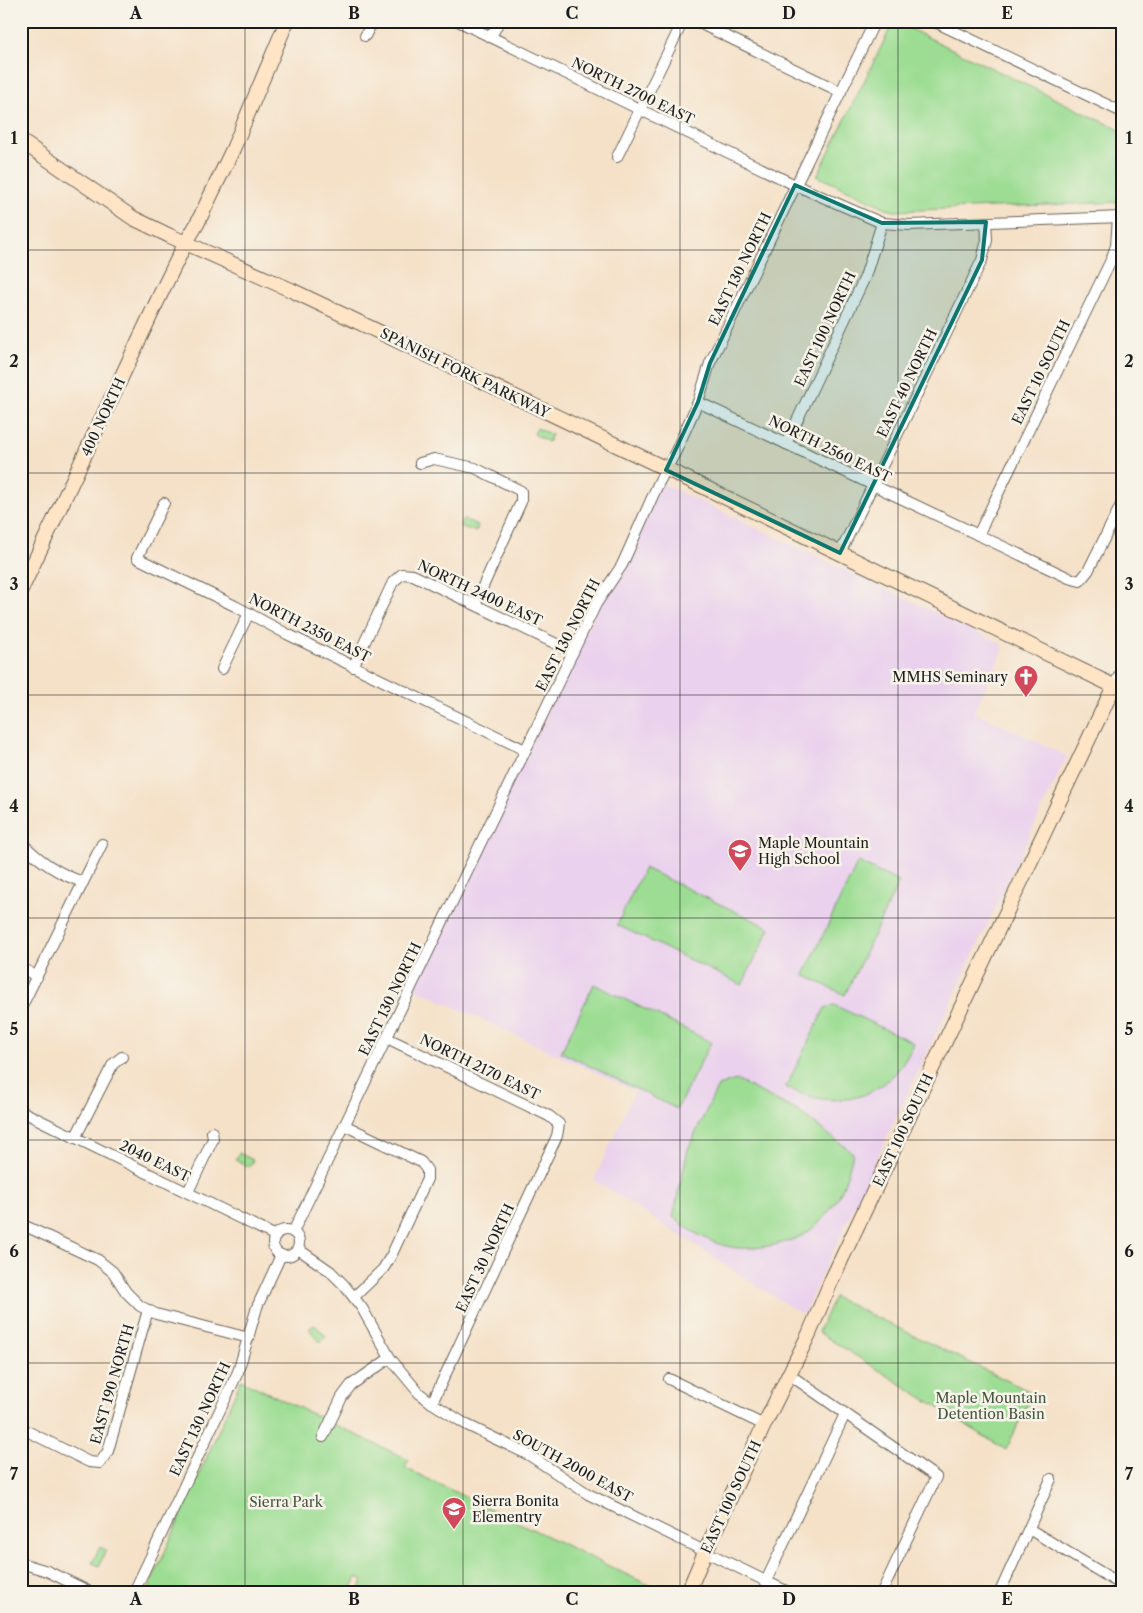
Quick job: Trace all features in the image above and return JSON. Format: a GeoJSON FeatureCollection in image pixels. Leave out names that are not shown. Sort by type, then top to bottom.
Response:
{"type":"FeatureCollection","features":[{"type":"Feature","properties":{"kind":"street","name":"400 NORTH"},"geometry":{"type":"LineString","coordinates":[[185,244],[190,222],[229,139],[278,21]]}},
{"type":"Feature","properties":{"kind":"street","name":"400 NORTH"},"geometry":{"type":"LineString","coordinates":[[21,590],[185,244],[197,224],[233,149],[287,21]]}},
{"type":"Feature","properties":{"kind":"street"},"geometry":{"type":"LineString","coordinates":[[365,36],[373,21]]}},
{"type":"Feature","properties":{"kind":"street","name":"NORTH 2700 EAST"},"geometry":{"type":"LineString","coordinates":[[458,21],[795,185],[882,223],[909,225],[1120,217]]}},
{"type":"Feature","properties":{"kind":"street"},"geometry":{"type":"LineString","coordinates":[[491,37],[498,21]]}},
{"type":"Feature","properties":{"kind":"street"},"geometry":{"type":"LineString","coordinates":[[617,157],[683,21]]}},
{"type":"Feature","properties":{"kind":"street"},"geometry":{"type":"LineString","coordinates":[[694,21],[841,92]]}},
{"type":"Feature","properties":{"kind":"street","name":"EAST 130 NORTH"},"geometry":{"type":"LineString","coordinates":[[293,1232],[596,604],[622,565],[698,402],[710,363],[875,21]]}},
{"type":"Feature","properties":{"kind":"street"},"geometry":{"type":"LineString","coordinates":[[933,21],[1122,112]]}},
{"type":"Feature","properties":{"kind":"street","name":"SPANISH FORK PARKWAY"},"geometry":{"type":"LineString","coordinates":[[21,142],[133,218],[185,244],[291,290],[1118,688]]}},
{"type":"Feature","properties":{"kind":"street","name":"EAST 10 SOUTH"},"geometry":{"type":"LineString","coordinates":[[978,535],[1110,260],[1116,246],[1120,217]]}},
{"type":"Feature","properties":{"kind":"street","name":"EAST 40 NORTH"},"geometry":{"type":"LineString","coordinates":[[840,553],[982,260],[987,240],[986,222]]}},
{"type":"Feature","properties":{"kind":"street","name":"EAST 100 NORTH"},"geometry":{"type":"LineString","coordinates":[[786,444],[865,277],[882,223]]}},
{"type":"Feature","properties":{"kind":"street","name":"NORTH 2560 EAST"},"geometry":{"type":"LineString","coordinates":[[698,402],[1069,578],[1080,581],[1088,571],[1122,503]]}},
{"type":"Feature","properties":{"kind":"street"},"geometry":{"type":"LineString","coordinates":[[420,463],[434,459],[475,468],[521,491],[521,502],[474,604]]}},
{"type":"Feature","properties":{"kind":"street","name":"NORTH 2350 EAST"},"geometry":{"type":"LineString","coordinates":[[164,503],[137,558],[249,613],[287,634],[526,750]]}},
{"type":"Feature","properties":{"kind":"street","name":"NORTH 2400 EAST"},"geometry":{"type":"LineString","coordinates":[[353,666],[393,582],[402,574],[413,574],[573,652]]}},
{"type":"Feature","properties":{"kind":"street"},"geometry":{"type":"LineString","coordinates":[[222,669],[249,613]]}},
{"type":"Feature","properties":{"kind":"street","name":"EAST 100 SOUTH"},"geometry":{"type":"LineString","coordinates":[[688,1592],[764,1425],[810,1334],[832,1279],[1118,688],[1122,670]]}},
{"type":"Feature","properties":{"kind":"street"},"geometry":{"type":"LineString","coordinates":[[21,842],[48,866],[69,878],[83,882]]}},
{"type":"Feature","properties":{"kind":"street"},"geometry":{"type":"LineString","coordinates":[[21,1008],[102,844]]}},
{"type":"Feature","properties":{"kind":"street"},"geometry":{"type":"LineString","coordinates":[[21,967],[36,977]]}},
{"type":"Feature","properties":{"kind":"street","name":"NORTH 2170 EAST"},"geometry":{"type":"LineString","coordinates":[[387,1038],[549,1116],[558,1124]]}},
{"type":"Feature","properties":{"kind":"street"},"geometry":{"type":"LineString","coordinates":[[75,1138],[113,1064],[122,1057]]}},
{"type":"Feature","properties":{"kind":"street","name":"2040 EAST"},"geometry":{"type":"LineString","coordinates":[[21,1111],[276,1236]]}},
{"type":"Feature","properties":{"kind":"street","name":"EAST 30 NORTH"},"geometry":{"type":"LineString","coordinates":[[432,1403],[557,1136],[558,1124]]}},
{"type":"Feature","properties":{"kind":"street"},"geometry":{"type":"LineString","coordinates":[[344,1125],[421,1162],[427,1170],[427,1179],[391,1256],[383,1269],[354,1297]]}},
{"type":"Feature","properties":{"kind":"street"},"geometry":{"type":"LineString","coordinates":[[188,1192],[213,1139],[212,1132]]}},
{"type":"Feature","properties":{"kind":"street"},"geometry":{"type":"LineString","coordinates":[[21,1224],[98,1260],[112,1272],[126,1292],[140,1306],[156,1314],[249,1338]]}},
{"type":"Feature","properties":{"kind":"street"},"geometry":{"type":"LineString","coordinates":[[282,1231],[293,1232],[298,1238],[298,1249],[293,1255],[281,1255],[274,1247],[276,1236],[282,1231]]}},
{"type":"Feature","properties":{"kind":"street","name":"SOUTH 2000 EAST"},"geometry":{"type":"LineString","coordinates":[[298,1249],[330,1271],[354,1297],[390,1358],[419,1393],[432,1403],[479,1431],[529,1455],[588,1494],[788,1592]]}},
{"type":"Feature","properties":{"kind":"street","name":"EAST 130 NORTH"},"geometry":{"type":"LineString","coordinates":[[134,1592],[238,1372],[257,1307],[281,1255]]}},
{"type":"Feature","properties":{"kind":"street","name":"EAST 190 NORTH"},"geometry":{"type":"LineString","coordinates":[[21,1428],[89,1462],[100,1463],[108,1452],[148,1310]]}},
{"type":"Feature","properties":{"kind":"street"},"geometry":{"type":"LineString","coordinates":[[323,1437],[342,1396],[351,1385],[390,1358]]}},
{"type":"Feature","properties":{"kind":"street"},"geometry":{"type":"LineString","coordinates":[[790,1375],[936,1477],[882,1592]]}},
{"type":"Feature","properties":{"kind":"street"},"geometry":{"type":"LineString","coordinates":[[669,1379],[764,1425]]}},
{"type":"Feature","properties":{"kind":"street"},"geometry":{"type":"LineString","coordinates":[[766,1581],[845,1414]]}},
{"type":"Feature","properties":{"kind":"street"},"geometry":{"type":"LineString","coordinates":[[1000,1592],[1051,1480]]}},
{"type":"Feature","properties":{"kind":"street"},"geometry":{"type":"LineString","coordinates":[[1029,1529],[1122,1585]]}},
{"type":"Feature","properties":{"kind":"street"},"geometry":{"type":"LineString","coordinates":[[21,1562],[47,1571],[90,1592]]}},
{"type":"Feature","properties":{"kind":"highlighted area"},"geometry":{"type":"Polygon","coordinates":[[[795,185],[882,223],[986,222],[982,260],[840,553],[666,470],[698,402],[710,363],[795,185]]]}},
{"type":"Feature","properties":{"kind":"shaded area","name":"Maple Mountain High School"},"geometry":{"type":"Polygon","coordinates":[[[659,482],[1002,644],[1003,650],[974,712],[1067,756],[803,1315],[594,1180],[635,1091],[412,987],[659,482]]]}},
{"type":"Feature","properties":{"kind":"green space"},"geometry":{"type":"Polygon","coordinates":[[[894,21],[1122,131],[1122,202],[893,211],[817,176],[894,21]]]}},
{"type":"Feature","properties":{"kind":"green space"},"geometry":{"type":"Polygon","coordinates":[[[537,428],[552,435],[548,442],[534,434],[537,428]]]}},
{"type":"Feature","properties":{"kind":"green space"},"geometry":{"type":"Polygon","coordinates":[[[463,519],[478,525],[476,532],[460,526],[463,519]]]}},
{"type":"Feature","properties":{"kind":"green space"},"geometry":{"type":"Polygon","coordinates":[[[858,862],[899,882],[845,995],[804,975],[858,862]]]}},
{"type":"Feature","properties":{"kind":"green space"},"geometry":{"type":"Polygon","coordinates":[[[644,868],[770,928],[742,985],[617,925],[644,868]]]}},
{"type":"Feature","properties":{"kind":"green space"},"geometry":{"type":"Polygon","coordinates":[[[594,984],[711,1042],[677,1109],[561,1052],[594,984]]]}},
{"type":"Feature","properties":{"kind":"green space"},"geometry":{"type":"Polygon","coordinates":[[[834,1005],[914,1043],[904,1062],[892,1077],[877,1088],[861,1096],[825,1099],[805,1095],[786,1087],[825,1008],[834,1005]]]}},
{"type":"Feature","properties":{"kind":"green space"},"geometry":{"type":"Polygon","coordinates":[[[736,1080],[798,1111],[853,1153],[847,1176],[835,1204],[808,1232],[797,1238],[755,1248],[735,1248],[712,1241],[698,1234],[673,1217],[688,1149],[718,1086],[736,1080]]]}},
{"type":"Feature","properties":{"kind":"green space"},"geometry":{"type":"Polygon","coordinates":[[[239,1153],[253,1160],[249,1167],[235,1160],[239,1153]]]}},
{"type":"Feature","properties":{"kind":"green space","name":"Maple Mountain Detention Basin"},"geometry":{"type":"Polygon","coordinates":[[[834,1297],[1033,1393],[1006,1450],[818,1332],[834,1297]]]}},
{"type":"Feature","properties":{"kind":"green space"},"geometry":{"type":"Polygon","coordinates":[[[315,1324],[326,1337],[320,1342],[309,1329],[315,1324]]]}},
{"type":"Feature","properties":{"kind":"green space","name":"Sierra Park"},"geometry":{"type":"Polygon","coordinates":[[[241,1380],[409,1460],[405,1468],[663,1592],[359,1592],[363,1580],[357,1577],[350,1592],[147,1592],[241,1380]]]}},
{"type":"Feature","properties":{"kind":"green space"},"geometry":{"type":"Polygon","coordinates":[[[100,1547],[106,1550],[99,1566],[92,1563],[100,1547]]]}},
{"type":"Feature","properties":{"kind":"place","name":"MMHS Seminary"},"geometry":{"type":"Point","coordinates":[1026,698]}},
{"type":"Feature","properties":{"kind":"place","name":"Maple Mountain High School"},"geometry":{"type":"Point","coordinates":[740,872]}},
{"type":"Feature","properties":{"kind":"place","name":"Sierra Bonita Elementry"},"geometry":{"type":"Point","coordinates":[454,1530]}}]}
